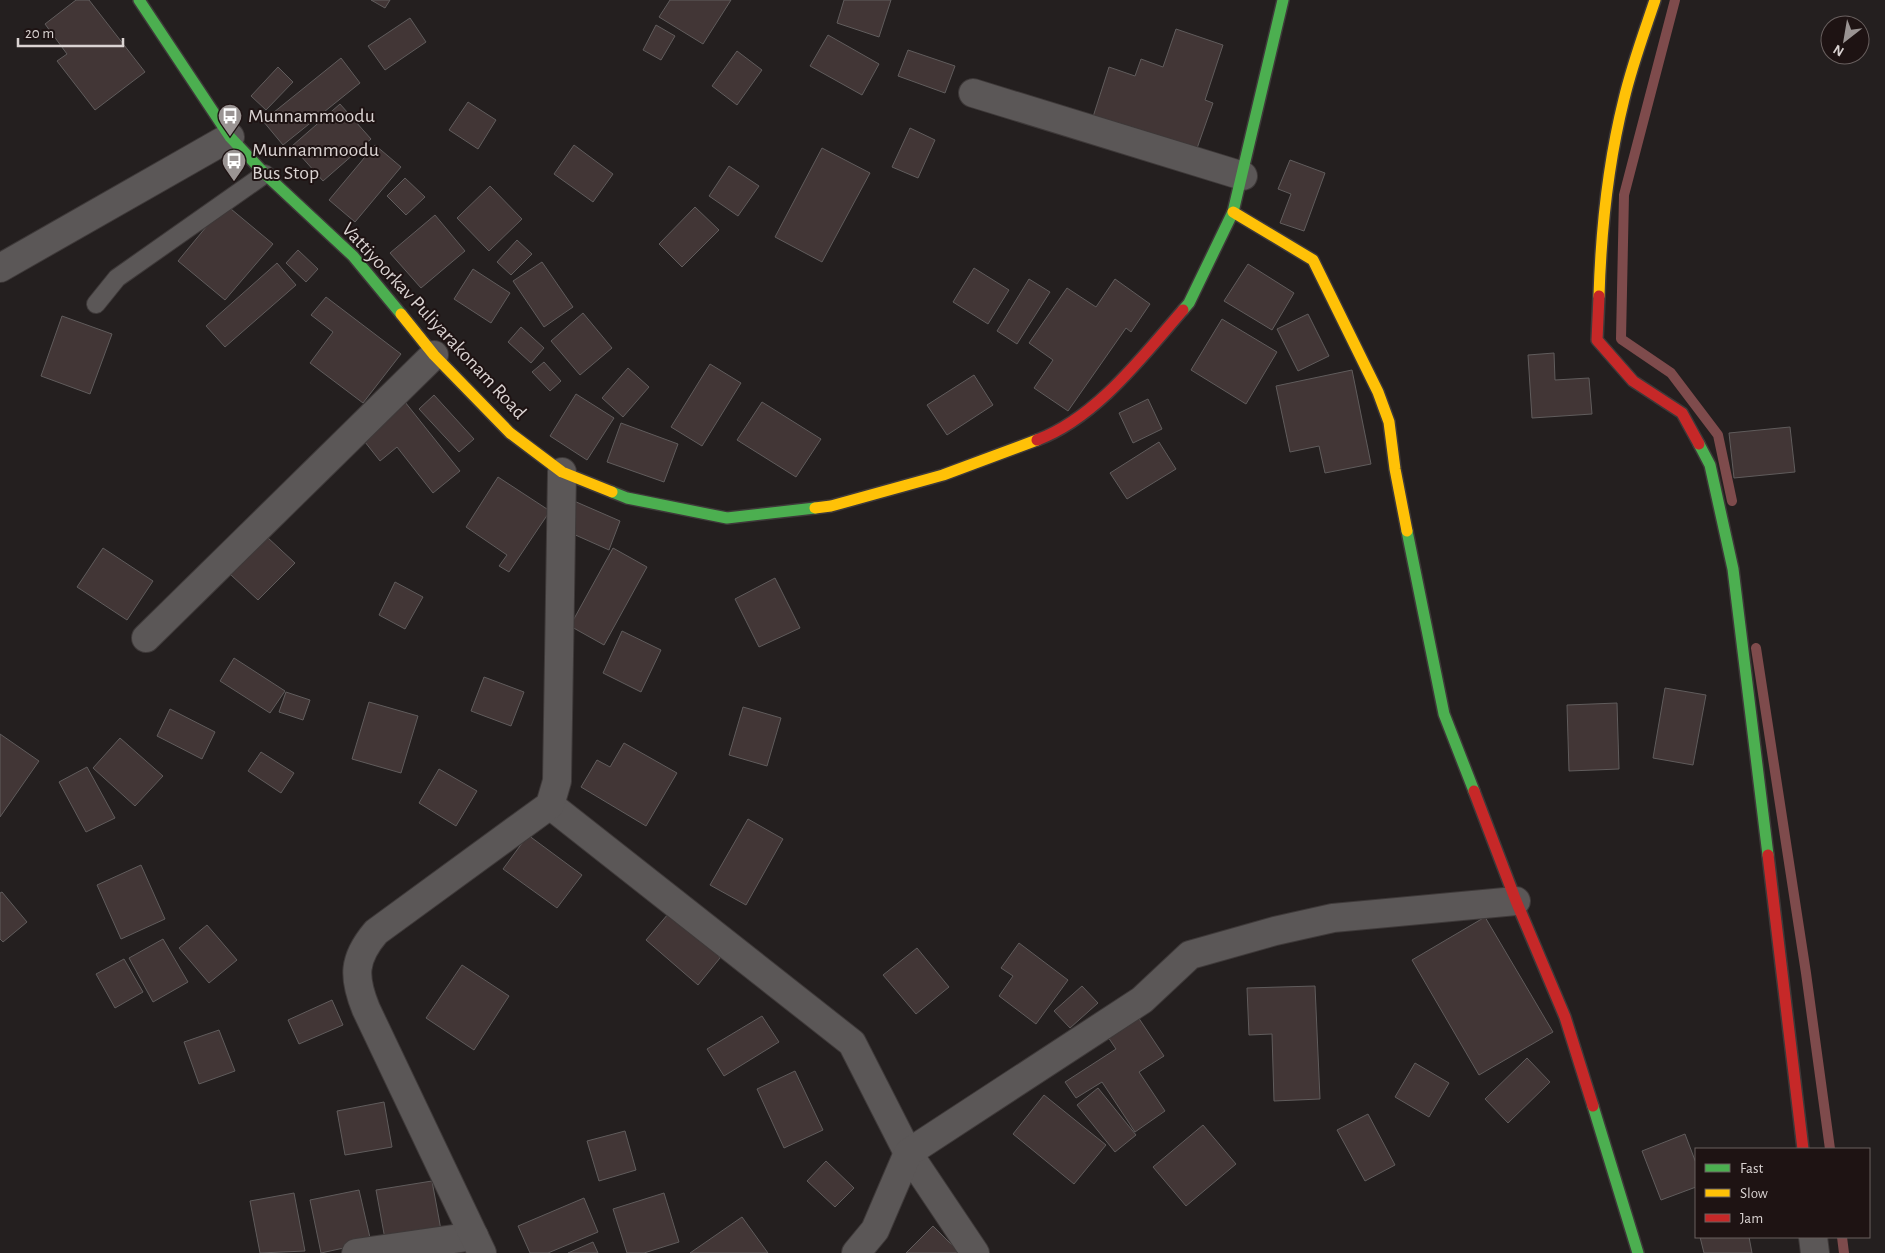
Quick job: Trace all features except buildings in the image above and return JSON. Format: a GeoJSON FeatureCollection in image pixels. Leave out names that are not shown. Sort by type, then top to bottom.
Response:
{"type":"FeatureCollection","features":[{"type":"Feature","properties":{"kind":"street","name":"Vattiyoorkav Puliyarakonam Road"},"geometry":{"type":"LineString","coordinates":[[139,0],[230,137],[265,174],[353,256],[434,355],[510,433],[562,472],[627,498],[727,518],[831,506],[943,474],[1054,434],[1117,387],[1189,303],[1233,212],[1283,0]]}},
{"type":"Feature","properties":{"kind":"street"},"geometry":{"type":"LineString","coordinates":[[1655,0],[1624,97],[1608,175],[1598,271],[1597,340],[1632,380],[1682,413],[1710,465],[1733,569],[1803,1148]]}},
{"type":"Feature","properties":{"kind":"street"},"geometry":{"type":"LineString","coordinates":[[973,93],[1243,176]]}},
{"type":"Feature","properties":{"kind":"street"},"geometry":{"type":"LineString","coordinates":[[0,268],[230,137]]}},
{"type":"Feature","properties":{"kind":"street"},"geometry":{"type":"LineString","coordinates":[[1233,212],[1313,260],[1378,392],[1389,422],[1394,469],[1444,714],[1516,901],[1565,1018],[1638,1253]]}},
{"type":"Feature","properties":{"kind":"street"},"geometry":{"type":"LineString","coordinates":[[146,638],[434,355]]}},
{"type":"Feature","properties":{"kind":"street"},"geometry":{"type":"LineString","coordinates":[[356,1253],[478,1245],[366,1009],[358,990],[356,971],[359,960],[376,932],[550,804],[557,781],[562,472]]}},
{"type":"Feature","properties":{"kind":"street"},"geometry":{"type":"LineString","coordinates":[[550,804],[852,1042],[908,1153],[974,1253]]}},
{"type":"Feature","properties":{"kind":"street"},"geometry":{"type":"LineString","coordinates":[[856,1253],[875,1230],[908,1153],[1142,1000],[1190,955],[1275,931],[1333,918],[1516,901]]}},
{"type":"Feature","properties":{"kind":"street"},"geometry":{"type":"LineString","coordinates":[[1814,1238],[1815,1253]]}},
{"type":"Feature","properties":{"kind":"lane"},"geometry":{"type":"LineString","coordinates":[[96,304],[117,278],[265,174]]}},
{"type":"Feature","properties":{"kind":"waterway"},"geometry":{"type":"LineString","coordinates":[[1675,0],[1624,195],[1621,339],[1671,373],[1718,435],[1732,501]]}},
{"type":"Feature","properties":{"kind":"waterway"},"geometry":{"type":"LineString","coordinates":[[1756,648],[1806,973],[1830,1148]]}},
{"type":"Feature","properties":{"kind":"waterway"},"geometry":{"type":"LineString","coordinates":[[1842,1238],[1844,1253]]}},
{"type":"Feature","properties":{"kind":"traffic: fast"},"geometry":{"type":"LineString","coordinates":[[139,0],[230,137],[265,174],[353,256],[401,314]]}},
{"type":"Feature","properties":{"kind":"traffic: fast"},"geometry":{"type":"LineString","coordinates":[[1183,310],[1189,303],[1233,212],[1283,0]]}},
{"type":"Feature","properties":{"kind":"traffic: fast"},"geometry":{"type":"LineString","coordinates":[[1699,444],[1710,465],[1733,569],[1768,855]]}},
{"type":"Feature","properties":{"kind":"traffic: fast"},"geometry":{"type":"LineString","coordinates":[[612,492],[627,498],[727,518],[815,508]]}},
{"type":"Feature","properties":{"kind":"traffic: fast"},"geometry":{"type":"LineString","coordinates":[[1407,531],[1444,714],[1474,791]]}},
{"type":"Feature","properties":{"kind":"traffic: fast"},"geometry":{"type":"LineString","coordinates":[[1593,1106],[1638,1253]]}},
{"type":"Feature","properties":{"kind":"traffic: slow"},"geometry":{"type":"LineString","coordinates":[[1599,296],[1604,221],[1618,123],[1638,49],[1655,0]]}},
{"type":"Feature","properties":{"kind":"traffic: slow"},"geometry":{"type":"LineString","coordinates":[[1233,212],[1313,260],[1378,392],[1389,422],[1395,469],[1407,531]]}},
{"type":"Feature","properties":{"kind":"traffic: slow"},"geometry":{"type":"LineString","coordinates":[[401,314],[434,355],[510,433],[562,472],[612,492]]}},
{"type":"Feature","properties":{"kind":"traffic: slow"},"geometry":{"type":"LineString","coordinates":[[815,508],[831,506],[943,475],[1037,440]]}},
{"type":"Feature","properties":{"kind":"traffic: jam"},"geometry":{"type":"LineString","coordinates":[[1599,296],[1597,340],[1633,381],[1682,413],[1699,444]]}},
{"type":"Feature","properties":{"kind":"traffic: jam"},"geometry":{"type":"LineString","coordinates":[[1037,440],[1059,430],[1098,402],[1134,366],[1183,310]]}},
{"type":"Feature","properties":{"kind":"traffic: jam"},"geometry":{"type":"LineString","coordinates":[[1474,791],[1516,901],[1565,1017],[1593,1106]]}},
{"type":"Feature","properties":{"kind":"traffic: jam"},"geometry":{"type":"LineString","coordinates":[[1768,855],[1803,1148]]}},
{"type":"Feature","properties":{"kind":"place","name":"Munnammoodu"},"geometry":{"type":"Point","coordinates":[230,137]}},
{"type":"Feature","properties":{"kind":"place","name":"Munnammoodu Bus Stop"},"geometry":{"type":"Point","coordinates":[234,182]}}]}
